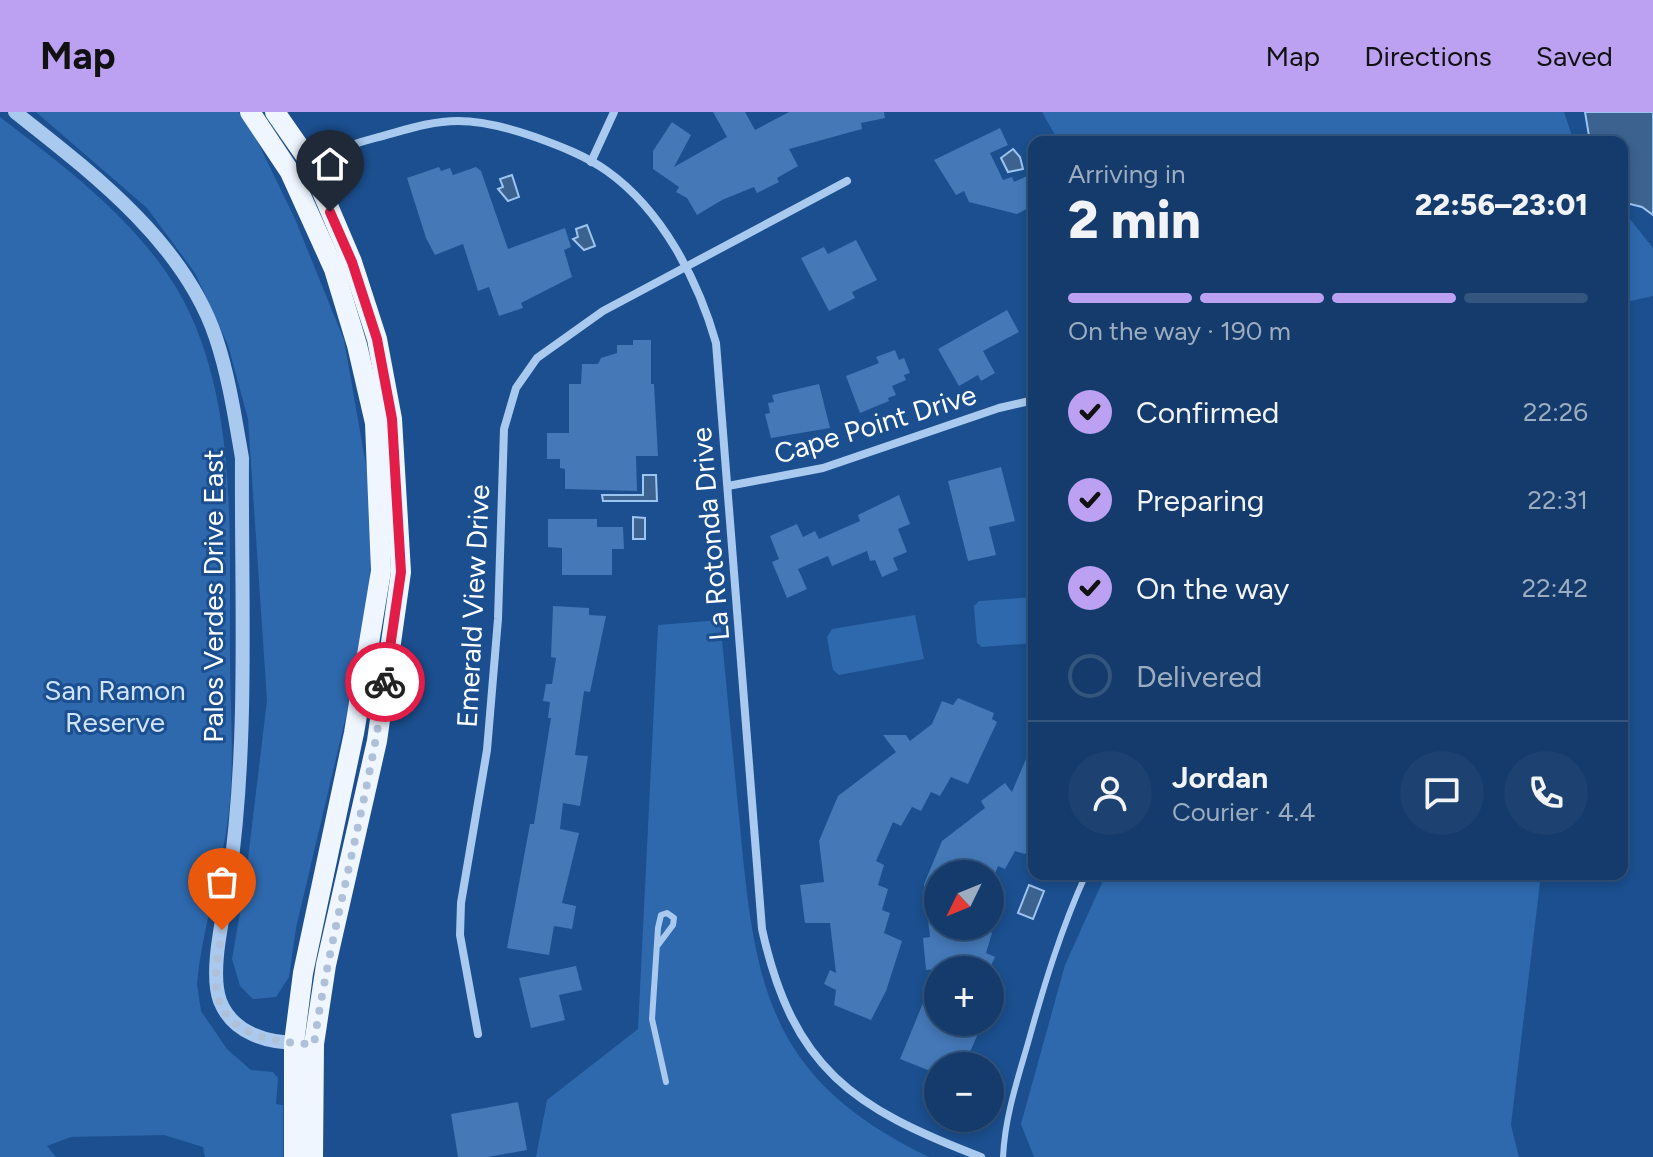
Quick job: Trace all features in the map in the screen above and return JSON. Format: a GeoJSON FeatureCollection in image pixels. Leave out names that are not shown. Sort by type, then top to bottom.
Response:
{"type":"FeatureCollection","features":[{"type":"Feature","properties":{"kind":"main road"},"geometry":{"type":"LineString","coordinates":[[250,112],[290,172],[334,269],[357,345],[375,423],[381,571],[354,733],[303,973],[304,1044],[313,1157]]}},
{"type":"Feature","properties":{"kind":"main road"},"geometry":{"type":"LineString","coordinates":[[275,112],[309,161],[352,262],[377,339],[392,419],[401,572],[377,741],[326,965],[304,1044],[294,1157]]}},
{"type":"Feature","properties":{"kind":"street","name":"Palos Verdes Drive East"},"geometry":{"type":"LineString","coordinates":[[15,112],[81,165],[160,244],[184,276],[215,337],[233,402],[242,458],[240,805],[215,982],[226,1013],[239,1028],[304,1044]]}},
{"type":"Feature","properties":{"kind":"street"},"geometry":{"type":"LineString","coordinates":[[591,162],[614,112]]}},
{"type":"Feature","properties":{"kind":"street","name":"La Rotonda Drive"},"geometry":{"type":"LineString","coordinates":[[290,172],[309,161],[414,127],[460,121],[515,130],[564,147],[607,171],[652,214],[705,303],[716,343],[762,929],[781,995],[805,1041],[823,1066],[866,1105],[912,1130],[981,1157]]}},
{"type":"Feature","properties":{"kind":"street","name":"Emerald View Drive"},"geometry":{"type":"LineString","coordinates":[[478,1034],[460,935],[461,903],[487,750],[498,619],[501,490],[508,408],[525,373],[559,340],[603,311],[847,181]]}},
{"type":"Feature","properties":{"kind":"street","name":"Cape Point Drive"},"geometry":{"type":"LineString","coordinates":[[728,486],[823,468],[999,408],[1028,401]]}},
{"type":"Feature","properties":{"kind":"lane"},"geometry":{"type":"LineString","coordinates":[[1003,1157],[1005,1123],[1046,979],[1063,924],[1083,880]]}},
{"type":"Feature","properties":{"kind":"lane"},"geometry":{"type":"LineString","coordinates":[[658,945],[673,925],[674,918],[667,913],[661,915],[658,945],[652,1019],[666,1082]]}},
{"type":"Feature","properties":{"kind":"green space","name":"San Ramon Reserve"},"geometry":{"type":"Polygon","coordinates":[[[36,112],[239,112],[249,124],[295,219],[344,340],[373,505],[369,589],[358,665],[296,928],[289,977],[276,997],[253,999],[240,986],[232,959],[245,884],[267,700],[248,419],[228,345],[195,273],[147,208],[36,112]]]}},
{"type":"Feature","properties":{"kind":"green space"},"geometry":{"type":"Polygon","coordinates":[[[1042,112],[1564,112],[1572,136],[1056,136],[1042,112]]]}},
{"type":"Feature","properties":{"kind":"green space","name":"San Ramon Reserve"},"geometry":{"type":"Polygon","coordinates":[[[0,117],[97,195],[141,239],[177,289],[197,330],[211,374],[221,420],[229,515],[232,764],[227,823],[197,984],[201,1011],[227,1049],[251,1070],[273,1072],[278,1078],[276,1104],[283,1105],[283,1157],[205,1157],[203,1147],[164,1135],[71,1137],[47,1146],[56,1157],[0,1157],[0,117]]]}},
{"type":"Feature","properties":{"kind":"green space"},"geometry":{"type":"Polygon","coordinates":[[[1628,217],[1653,248],[1653,296],[1628,302],[1628,217]]]}},
{"type":"Feature","properties":{"kind":"green space"},"geometry":{"type":"Polygon","coordinates":[[[1028,597],[1028,643],[982,647],[977,643],[974,606],[979,601],[1028,597]]]}},
{"type":"Feature","properties":{"kind":"green space"},"geometry":{"type":"Polygon","coordinates":[[[915,615],[924,659],[839,675],[833,670],[827,637],[832,629],[915,615]]]}},
{"type":"Feature","properties":{"kind":"green space"},"geometry":{"type":"Polygon","coordinates":[[[720,620],[746,884],[764,982],[780,1023],[803,1061],[834,1096],[876,1127],[929,1157],[536,1157],[547,1100],[638,1029],[658,625],[720,620]]]}},
{"type":"Feature","properties":{"kind":"green space"},"geometry":{"type":"Polygon","coordinates":[[[1103,880],[1540,880],[1511,1125],[1519,1157],[1034,1157],[1021,1124],[1065,965],[1103,880]]]}},
{"type":"Feature","properties":{"kind":"shaded area"},"geometry":{"type":"Polygon","coordinates":[[[1585,112],[1653,112],[1653,215],[1642,207],[1628,204],[1628,136],[1589,136],[1585,112]]]}},
{"type":"Feature","properties":{"kind":"shaded area"},"geometry":{"type":"Polygon","coordinates":[[[1013,149],[1020,157],[1023,169],[1008,172],[1001,158],[1013,149]]]}},
{"type":"Feature","properties":{"kind":"shaded area"},"geometry":{"type":"Polygon","coordinates":[[[512,175],[519,197],[508,201],[498,189],[503,187],[500,179],[512,175]]]}},
{"type":"Feature","properties":{"kind":"shaded area"},"geometry":{"type":"Polygon","coordinates":[[[587,225],[595,246],[584,250],[573,239],[578,237],[576,229],[587,225]]]}},
{"type":"Feature","properties":{"kind":"shaded area"},"geometry":{"type":"Polygon","coordinates":[[[643,475],[656,475],[657,501],[603,501],[602,495],[643,495],[643,475]]]}},
{"type":"Feature","properties":{"kind":"shaded area"},"geometry":{"type":"Polygon","coordinates":[[[633,517],[645,518],[645,539],[633,539],[633,517]]]}},
{"type":"Feature","properties":{"kind":"shaded area"},"geometry":{"type":"Polygon","coordinates":[[[1029,885],[1044,891],[1033,919],[1018,913],[1029,885]]]}},
{"type":"Feature","properties":{"kind":"building"},"geometry":{"type":"Polygon","coordinates":[[[713,112],[745,112],[755,130],[789,112],[884,112],[885,118],[861,123],[862,129],[789,149],[798,166],[777,178],[779,182],[757,193],[754,187],[722,200],[697,215],[687,198],[676,192],[679,187],[653,169],[653,151],[672,122],[691,135],[674,167],[727,137],[713,112]]]}},
{"type":"Feature","properties":{"kind":"building"},"geometry":{"type":"Polygon","coordinates":[[[1000,128],[1008,145],[990,153],[1003,180],[1012,177],[1014,182],[1028,176],[1028,208],[1017,214],[969,202],[964,191],[956,195],[934,160],[1000,128]]]}},
{"type":"Feature","properties":{"kind":"building"},"geometry":{"type":"Polygon","coordinates":[[[439,167],[441,171],[450,168],[453,175],[476,167],[481,171],[508,249],[565,228],[571,247],[564,250],[572,277],[521,303],[523,308],[499,316],[489,287],[478,291],[463,244],[435,255],[426,238],[407,178],[439,167]]]}},
{"type":"Feature","properties":{"kind":"building"},"geometry":{"type":"Polygon","coordinates":[[[856,240],[877,280],[852,292],[855,298],[829,311],[801,258],[824,247],[828,254],[856,240]]]}},
{"type":"Feature","properties":{"kind":"building"},"geometry":{"type":"Polygon","coordinates":[[[1007,310],[1019,332],[983,351],[995,373],[981,381],[978,375],[959,386],[938,349],[1007,310]]]}},
{"type":"Feature","properties":{"kind":"building"},"geometry":{"type":"Polygon","coordinates":[[[633,340],[651,340],[651,384],[654,384],[658,456],[636,456],[637,491],[565,489],[565,469],[560,468],[560,459],[547,459],[547,433],[569,433],[569,384],[581,384],[582,364],[598,364],[601,358],[617,353],[617,345],[633,345],[633,340]]]}},
{"type":"Feature","properties":{"kind":"building"},"geometry":{"type":"Polygon","coordinates":[[[895,350],[899,360],[904,358],[910,373],[904,375],[906,380],[892,386],[896,395],[888,398],[889,401],[860,413],[846,376],[879,363],[876,357],[895,350]]]}},
{"type":"Feature","properties":{"kind":"building"},"geometry":{"type":"Polygon","coordinates":[[[819,384],[830,428],[771,438],[765,414],[770,413],[768,403],[774,402],[772,395],[819,384]]]}},
{"type":"Feature","properties":{"kind":"building"},"geometry":{"type":"Polygon","coordinates":[[[1001,467],[1015,521],[989,527],[996,555],[968,561],[948,481],[1001,467]]]}},
{"type":"Feature","properties":{"kind":"building"},"geometry":{"type":"Polygon","coordinates":[[[899,495],[910,524],[898,529],[907,552],[893,558],[898,570],[882,577],[875,560],[870,561],[867,551],[832,566],[828,556],[798,569],[807,589],[787,598],[772,562],[779,559],[770,536],[797,524],[803,537],[815,531],[819,539],[860,521],[858,515],[899,495]]]}},
{"type":"Feature","properties":{"kind":"building"},"geometry":{"type":"Polygon","coordinates":[[[548,519],[597,519],[597,527],[623,527],[624,549],[612,549],[612,575],[562,575],[562,548],[548,547],[548,519]]]}},
{"type":"Feature","properties":{"kind":"building"},"geometry":{"type":"Polygon","coordinates":[[[553,606],[589,608],[589,615],[606,616],[590,692],[584,691],[575,755],[588,756],[580,806],[563,803],[560,829],[579,833],[562,903],[576,906],[572,929],[554,926],[549,955],[507,948],[530,824],[534,824],[551,718],[548,718],[550,702],[543,701],[546,684],[552,684],[556,658],[551,657],[553,606]]]}},
{"type":"Feature","properties":{"kind":"building"},"geometry":{"type":"Polygon","coordinates":[[[958,698],[994,713],[992,719],[997,722],[968,784],[951,777],[940,796],[931,792],[921,811],[912,807],[901,826],[893,822],[876,861],[884,865],[878,885],[888,889],[882,910],[890,913],[884,933],[902,941],[886,991],[871,1020],[834,1005],[836,990],[824,984],[830,970],[836,973],[830,923],[805,923],[800,885],[824,882],[819,841],[838,796],[896,752],[883,735],[906,735],[910,741],[932,724],[942,701],[953,705],[958,698]]]}},
{"type":"Feature","properties":{"kind":"building"},"geometry":{"type":"Polygon","coordinates":[[[1028,754],[1028,850],[1025,854],[1015,851],[1005,869],[1004,860],[934,860],[942,841],[985,808],[981,801],[1005,783],[1012,792],[1028,754]]]}},
{"type":"Feature","properties":{"kind":"building"},"geometry":{"type":"Polygon","coordinates":[[[923,938],[990,940],[986,953],[993,956],[925,956],[923,938]]]}},
{"type":"Feature","properties":{"kind":"building"},"geometry":{"type":"Polygon","coordinates":[[[576,966],[582,990],[559,995],[565,1020],[531,1028],[519,978],[576,966]]]}},
{"type":"Feature","properties":{"kind":"building"},"geometry":{"type":"Polygon","coordinates":[[[924,1001],[924,1036],[977,1036],[970,1052],[924,1052],[924,1068],[900,1059],[924,1001]]]}},
{"type":"Feature","properties":{"kind":"building"},"geometry":{"type":"Polygon","coordinates":[[[518,1102],[527,1150],[488,1157],[458,1157],[451,1114],[518,1102]]]}},
{"type":"Feature","properties":{"kind":"way so far"},"geometry":{"type":"LineString","coordinates":[[222,930],[215,982],[219,999],[231,1021],[258,1036],[314,1044],[326,965],[377,741],[385,682]]}},
{"type":"Feature","properties":{"kind":"route"},"geometry":{"type":"LineString","coordinates":[[330,212],[352,262],[377,339],[392,419],[401,572],[385,682]]}}]}
